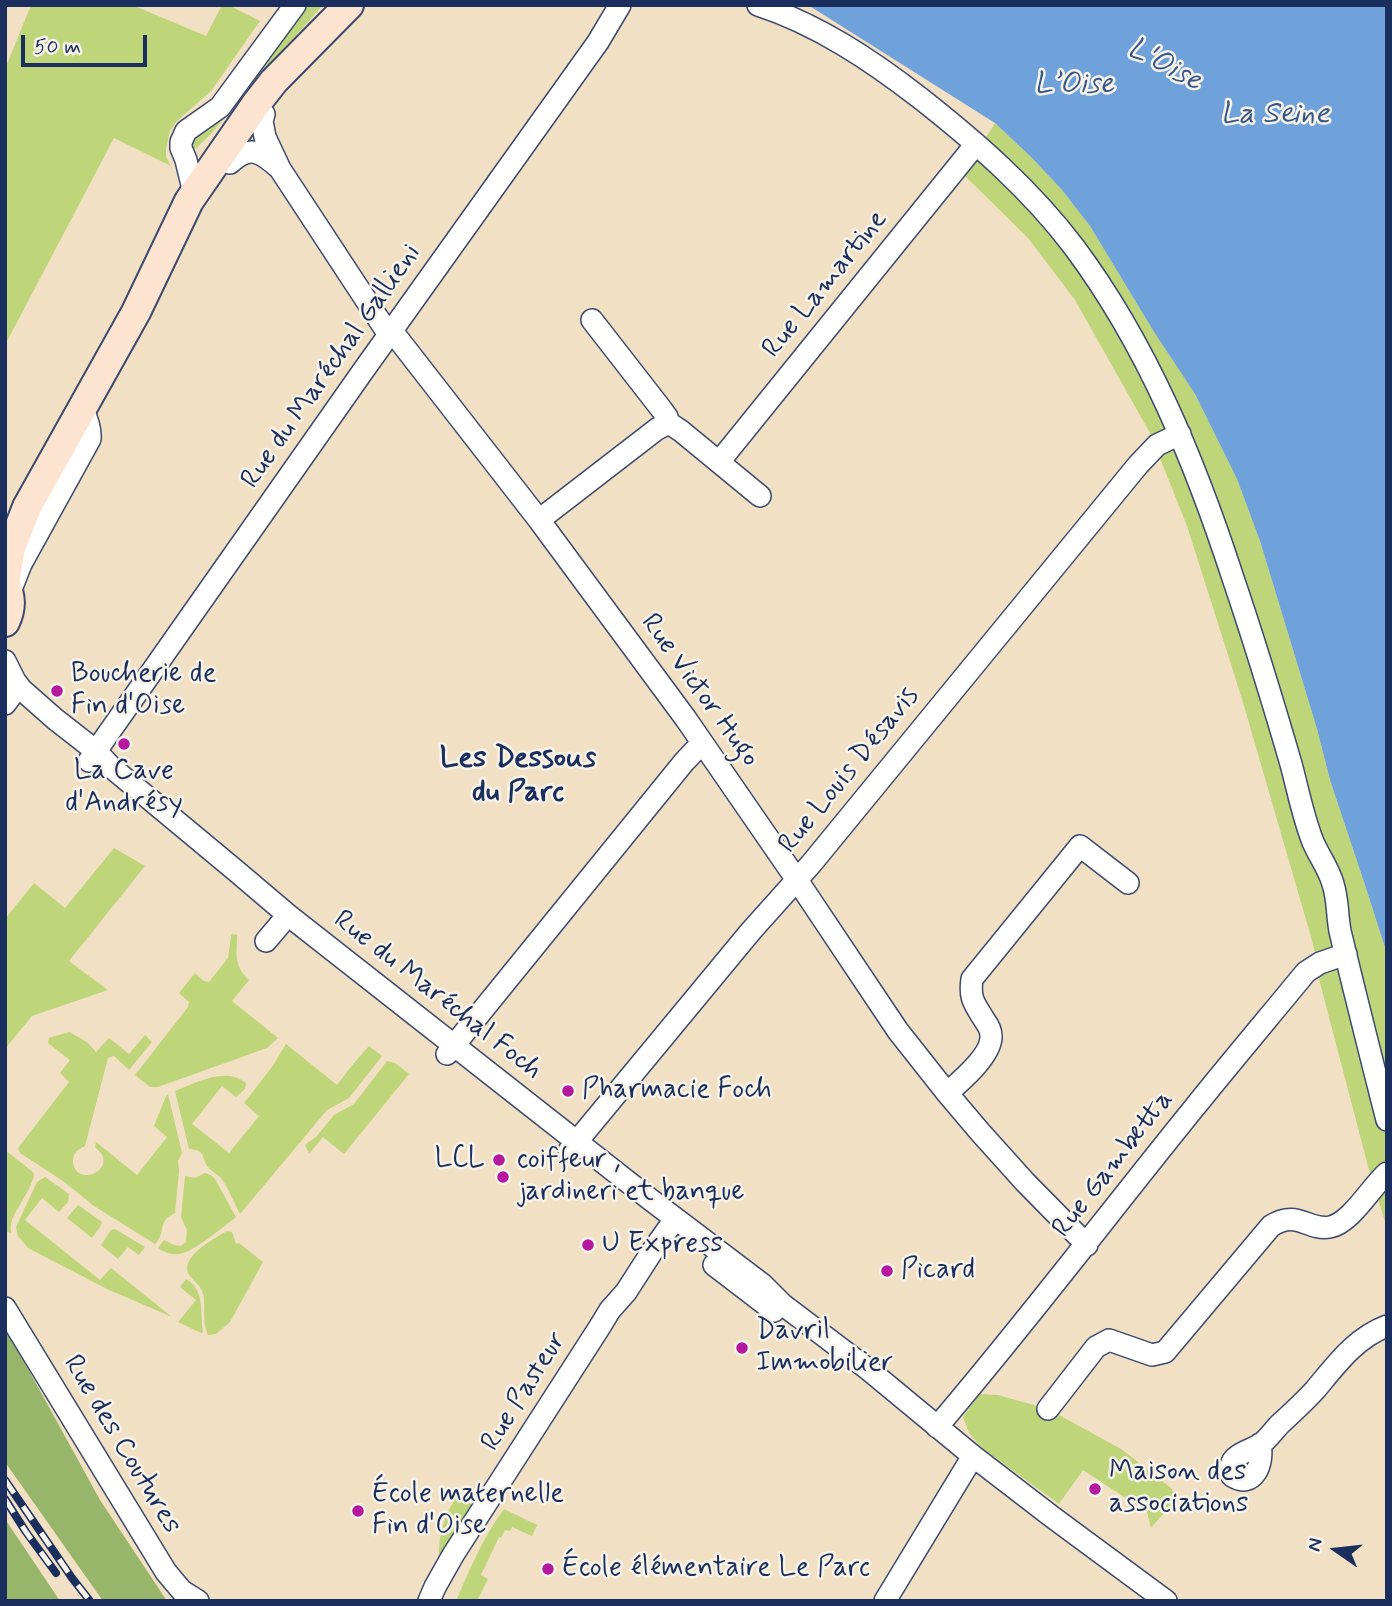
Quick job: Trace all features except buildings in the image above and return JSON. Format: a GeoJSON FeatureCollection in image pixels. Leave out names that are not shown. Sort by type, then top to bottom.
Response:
{"type":"FeatureCollection","features":[{"type":"Feature","properties":{"kind":"main road"},"geometry":{"type":"LineString","coordinates":[[5,622],[11,604],[7,586],[11,548],[27,507],[136,312],[189,201],[264,114],[345,10]]}},
{"type":"Feature","properties":{"kind":"main road"},"geometry":{"type":"LineString","coordinates":[[136,312],[195,222],[256,104],[282,72],[345,10]]}},
{"type":"Feature","properties":{"kind":"main road"},"geometry":{"type":"LineString","coordinates":[[5,536],[27,507]]}},
{"type":"Feature","properties":{"kind":"street"},"geometry":{"type":"LineString","coordinates":[[189,201],[192,191],[181,148],[186,131],[220,107],[295,5]]}},
{"type":"Feature","properties":{"kind":"street","name":"Rue du Maréchal Gallieni"},"geometry":{"type":"LineString","coordinates":[[92,756],[598,42],[620,5]]}},
{"type":"Feature","properties":{"kind":"street"},"geometry":{"type":"LineString","coordinates":[[758,5],[797,19],[860,56],[905,87],[976,144],[1018,183],[1074,247],[1142,357],[1180,433],[1215,524],[1254,639],[1313,841],[1316,867],[1326,903],[1339,926],[1387,1119]]}},
{"type":"Feature","properties":{"kind":"street","name":"Rue Victor Hugo"},"geometry":{"type":"LineString","coordinates":[[264,114],[262,121],[265,137],[280,169],[364,300],[540,520],[702,743],[898,1031],[947,1093],[1025,1182],[1087,1245]]}},
{"type":"Feature","properties":{"kind":"street","name":"Rue Lamartine"},"geometry":{"type":"LineString","coordinates":[[719,462],[976,144]]}},
{"type":"Feature","properties":{"kind":"street","name":"Rue Victor Hugo"},"geometry":{"type":"LineString","coordinates":[[225,160],[242,153],[256,152],[280,169]]}},
{"type":"Feature","properties":{"kind":"street"},"geometry":{"type":"LineString","coordinates":[[186,160],[202,164],[225,160]]}},
{"type":"Feature","properties":{"kind":"street"},"geometry":{"type":"LineString","coordinates":[[592,320],[662,410],[669,424],[760,496]]}},
{"type":"Feature","properties":{"kind":"street"},"geometry":{"type":"LineString","coordinates":[[7,586],[90,439],[88,419],[82,408]]}},
{"type":"Feature","properties":{"kind":"street"},"geometry":{"type":"LineString","coordinates":[[540,520],[657,429],[669,424]]}},
{"type":"Feature","properties":{"kind":"street","name":"Rue Louis Désavis"},"geometry":{"type":"LineString","coordinates":[[573,1146],[742,941],[797,880],[1146,456],[1163,441],[1180,433]]}},
{"type":"Feature","properties":{"kind":"street","name":"Rue du Maréchal Foch"},"geometry":{"type":"LineString","coordinates":[[5,661],[15,681],[27,696],[92,756],[97,774],[671,1224],[762,1284],[782,1304],[870,1370],[973,1456],[1166,1601]]}},
{"type":"Feature","properties":{"kind":"street","name":"Rue du Maréchal Foch"},"geometry":{"type":"LineString","coordinates":[[7,696],[92,756]]}},
{"type":"Feature","properties":{"kind":"street"},"geometry":{"type":"LineString","coordinates":[[450,1050],[684,761],[702,743]]}},
{"type":"Feature","properties":{"kind":"street"},"geometry":{"type":"LineString","coordinates":[[947,1093],[965,1078],[990,1042],[989,1027],[972,1000],[971,984],[974,976],[1080,846],[1128,883]]}},
{"type":"Feature","properties":{"kind":"street"},"geometry":{"type":"LineString","coordinates":[[266,941],[284,919]]}},
{"type":"Feature","properties":{"kind":"street","name":"Rue Gambetta"},"geometry":{"type":"LineString","coordinates":[[937,1427],[1306,972],[1320,963],[1346,954]]}},
{"type":"Feature","properties":{"kind":"street"},"geometry":{"type":"LineString","coordinates":[[1048,1409],[1102,1342],[1109,1340],[1152,1355],[1165,1352],[1271,1226],[1279,1220],[1295,1219],[1332,1227],[1348,1216],[1387,1173]]}},
{"type":"Feature","properties":{"kind":"street","name":"Rue Pasteur"},"geometry":{"type":"LineString","coordinates":[[429,1601],[453,1555],[598,1328],[626,1292],[671,1224]]}},
{"type":"Feature","properties":{"kind":"street","name":"Rue des Coutures"},"geometry":{"type":"LineString","coordinates":[[5,1308],[166,1572],[182,1591],[198,1601]]}},
{"type":"Feature","properties":{"kind":"street"},"geometry":{"type":"LineString","coordinates":[[1260,1444],[1361,1340],[1373,1331],[1387,1326]]}},
{"type":"Feature","properties":{"kind":"street"},"geometry":{"type":"LineString","coordinates":[[886,1601],[973,1456]]}},
{"type":"Feature","properties":{"kind":"green space"},"geometry":{"type":"Polygon","coordinates":[[[31,5],[132,5],[206,36],[222,5],[228,5],[260,21],[211,91],[176,122],[170,131],[166,157],[171,166],[114,138],[5,345],[5,69],[31,5]]]}},
{"type":"Feature","properties":{"kind":"green space"},"geometry":{"type":"Polygon","coordinates":[[[304,5],[323,5],[212,133],[192,152],[193,137],[224,117],[304,5]]]}},
{"type":"Feature","properties":{"kind":"green space"},"geometry":{"type":"Polygon","coordinates":[[[995,123],[1062,190],[1090,226],[1195,394],[1237,479],[1260,541],[1330,780],[1387,954],[1387,1228],[1319,979],[1321,975],[1311,937],[1242,699],[1187,526],[1150,433],[1075,300],[1028,238],[963,174],[995,123]]]}},
{"type":"Feature","properties":{"kind":"green space"},"geometry":{"type":"Polygon","coordinates":[[[114,848],[145,866],[69,961],[108,990],[32,1016],[5,1049],[5,919],[34,883],[65,908],[114,848]]]}},
{"type":"Feature","properties":{"kind":"green space"},"geometry":{"type":"Polygon","coordinates":[[[232,934],[237,935],[238,964],[249,980],[232,1001],[278,1038],[267,1048],[158,1087],[150,1087],[135,1075],[188,1007],[189,1002],[179,993],[195,973],[209,982],[228,958],[232,934]]]}},
{"type":"Feature","properties":{"kind":"green space"},"geometry":{"type":"Polygon","coordinates":[[[69,1032],[87,1042],[96,1052],[109,1038],[129,1054],[145,1035],[152,1042],[129,1070],[114,1056],[108,1058],[85,1146],[76,1152],[73,1163],[76,1171],[82,1174],[96,1173],[104,1162],[95,1147],[96,1142],[137,1175],[167,1137],[154,1126],[168,1094],[182,1153],[178,1161],[175,1213],[166,1219],[155,1244],[94,1206],[63,1181],[20,1153],[18,1148],[69,1082],[60,1073],[70,1060],[48,1043],[49,1038],[69,1032]]]}},
{"type":"Feature","properties":{"kind":"green space"},"geometry":{"type":"Polygon","coordinates":[[[286,1044],[337,1085],[369,1046],[382,1056],[349,1098],[327,1110],[240,1214],[221,1178],[208,1167],[201,1152],[189,1149],[175,1091],[201,1080],[220,1076],[238,1078],[246,1083],[245,1089],[236,1097],[222,1086],[192,1124],[229,1153],[259,1116],[244,1103],[286,1044]]]}},
{"type":"Feature","properties":{"kind":"green space"},"geometry":{"type":"Polygon","coordinates":[[[387,1061],[395,1063],[409,1074],[344,1154],[323,1137],[309,1154],[305,1145],[316,1137],[334,1115],[354,1104],[387,1061]]]}},
{"type":"Feature","properties":{"kind":"green space"},"geometry":{"type":"Polygon","coordinates":[[[5,1150],[34,1175],[12,1220],[11,1233],[5,1231],[5,1150]]]}},
{"type":"Feature","properties":{"kind":"green space"},"geometry":{"type":"Polygon","coordinates":[[[205,1173],[215,1179],[236,1217],[185,1252],[173,1254],[158,1248],[164,1240],[181,1246],[186,1242],[187,1230],[181,1217],[185,1176],[195,1178],[205,1173]]]}},
{"type":"Feature","properties":{"kind":"green space"},"geometry":{"type":"Polygon","coordinates":[[[45,1177],[69,1194],[68,1202],[59,1212],[42,1198],[25,1220],[100,1280],[111,1268],[172,1317],[107,1289],[28,1248],[18,1236],[16,1227],[37,1182],[45,1177]]]}},
{"type":"Feature","properties":{"kind":"green space"},"geometry":{"type":"Polygon","coordinates":[[[78,1205],[102,1222],[92,1238],[67,1218],[78,1205]]]}},
{"type":"Feature","properties":{"kind":"green space"},"geometry":{"type":"Polygon","coordinates":[[[115,1229],[145,1247],[139,1255],[128,1247],[118,1259],[101,1245],[111,1230],[115,1229]]]}},
{"type":"Feature","properties":{"kind":"green space"},"geometry":{"type":"Polygon","coordinates":[[[227,1231],[232,1232],[236,1244],[239,1243],[263,1262],[230,1322],[216,1334],[208,1335],[202,1291],[189,1275],[187,1267],[189,1260],[200,1248],[227,1231]]]}},
{"type":"Feature","properties":{"kind":"green space"},"geometry":{"type":"Polygon","coordinates":[[[186,1279],[199,1295],[201,1333],[178,1322],[196,1300],[180,1287],[186,1279]]]}},
{"type":"Feature","properties":{"kind":"green space"},"geometry":{"type":"Polygon","coordinates":[[[5,1327],[100,1500],[167,1601],[103,1601],[5,1462],[5,1327]]]}},
{"type":"Feature","properties":{"kind":"green space"},"geometry":{"type":"Polygon","coordinates":[[[980,1394],[998,1395],[1048,1409],[1121,1449],[1171,1488],[1178,1497],[1151,1528],[1147,1512],[1083,1470],[1059,1504],[982,1448],[969,1433],[963,1417],[980,1394]]]}},
{"type":"Feature","properties":{"kind":"green space"},"geometry":{"type":"Polygon","coordinates":[[[457,1496],[472,1506],[439,1557],[443,1525],[457,1496]]]}},
{"type":"Feature","properties":{"kind":"green space"},"geometry":{"type":"Polygon","coordinates":[[[504,1509],[537,1525],[532,1536],[512,1527],[510,1531],[505,1530],[481,1575],[488,1579],[477,1601],[456,1601],[483,1542],[504,1509]]]}},
{"type":"Feature","properties":{"kind":"green space"},"geometry":{"type":"Polygon","coordinates":[[[5,1519],[56,1595],[60,1601],[5,1601],[5,1519]]]}},
{"type":"Feature","properties":{"kind":"water","name":"La Seine"},"geometry":{"type":"Polygon","coordinates":[[[808,5],[1387,5],[1387,954],[1330,780],[1260,541],[1237,479],[1195,394],[1090,226],[1033,159],[995,123],[808,5]]]}},
{"type":"Feature","properties":{"kind":"railway"},"geometry":{"type":"LineString","coordinates":[[5,1480],[90,1601]]}},
{"type":"Feature","properties":{"kind":"railway"},"geometry":{"type":"LineString","coordinates":[[5,1499],[56,1573]]}},
{"type":"Feature","properties":{"kind":"place","name":"Boucherie de Fin d'Oise"},"geometry":{"type":"Point","coordinates":[57,691]}},
{"type":"Feature","properties":{"kind":"place","name":"La Cave d'Andrésy"},"geometry":{"type":"Point","coordinates":[124,744]}},
{"type":"Feature","properties":{"kind":"place","name":"Pharmacie Foch"},"geometry":{"type":"Point","coordinates":[568,1091]}},
{"type":"Feature","properties":{"kind":"place","name":"LCL"},"geometry":{"type":"Point","coordinates":[499,1160]}},
{"type":"Feature","properties":{"kind":"place","name":"coiffeur , jardineri et banque"},"geometry":{"type":"Point","coordinates":[503,1177]}},
{"type":"Feature","properties":{"kind":"place","name":"U Express"},"geometry":{"type":"Point","coordinates":[588,1245]}},
{"type":"Feature","properties":{"kind":"place","name":"Picard"},"geometry":{"type":"Point","coordinates":[887,1271]}},
{"type":"Feature","properties":{"kind":"place","name":"Davril Immobilier"},"geometry":{"type":"Point","coordinates":[742,1348]}},
{"type":"Feature","properties":{"kind":"place","name":"Maison des associations"},"geometry":{"type":"Point","coordinates":[1095,1489]}},
{"type":"Feature","properties":{"kind":"place","name":"École maternelle Fin d'Oise"},"geometry":{"type":"Point","coordinates":[358,1511]}},
{"type":"Feature","properties":{"kind":"place","name":"École élémentaire Le Parc"},"geometry":{"type":"Point","coordinates":[548,1569]}},
{"type":"Feature","properties":{"kind":"district","name":"Les Dessous du Parc"},"geometry":{"type":"Point","coordinates":[518,777]}},
{"type":"Feature","properties":{"kind":"water label","name":"L'Oise"},"geometry":{"type":"Point","coordinates":[1164,66]}},
{"type":"Feature","properties":{"kind":"water label","name":"L’Oise"},"geometry":{"type":"Point","coordinates":[1074,86]}}]}
